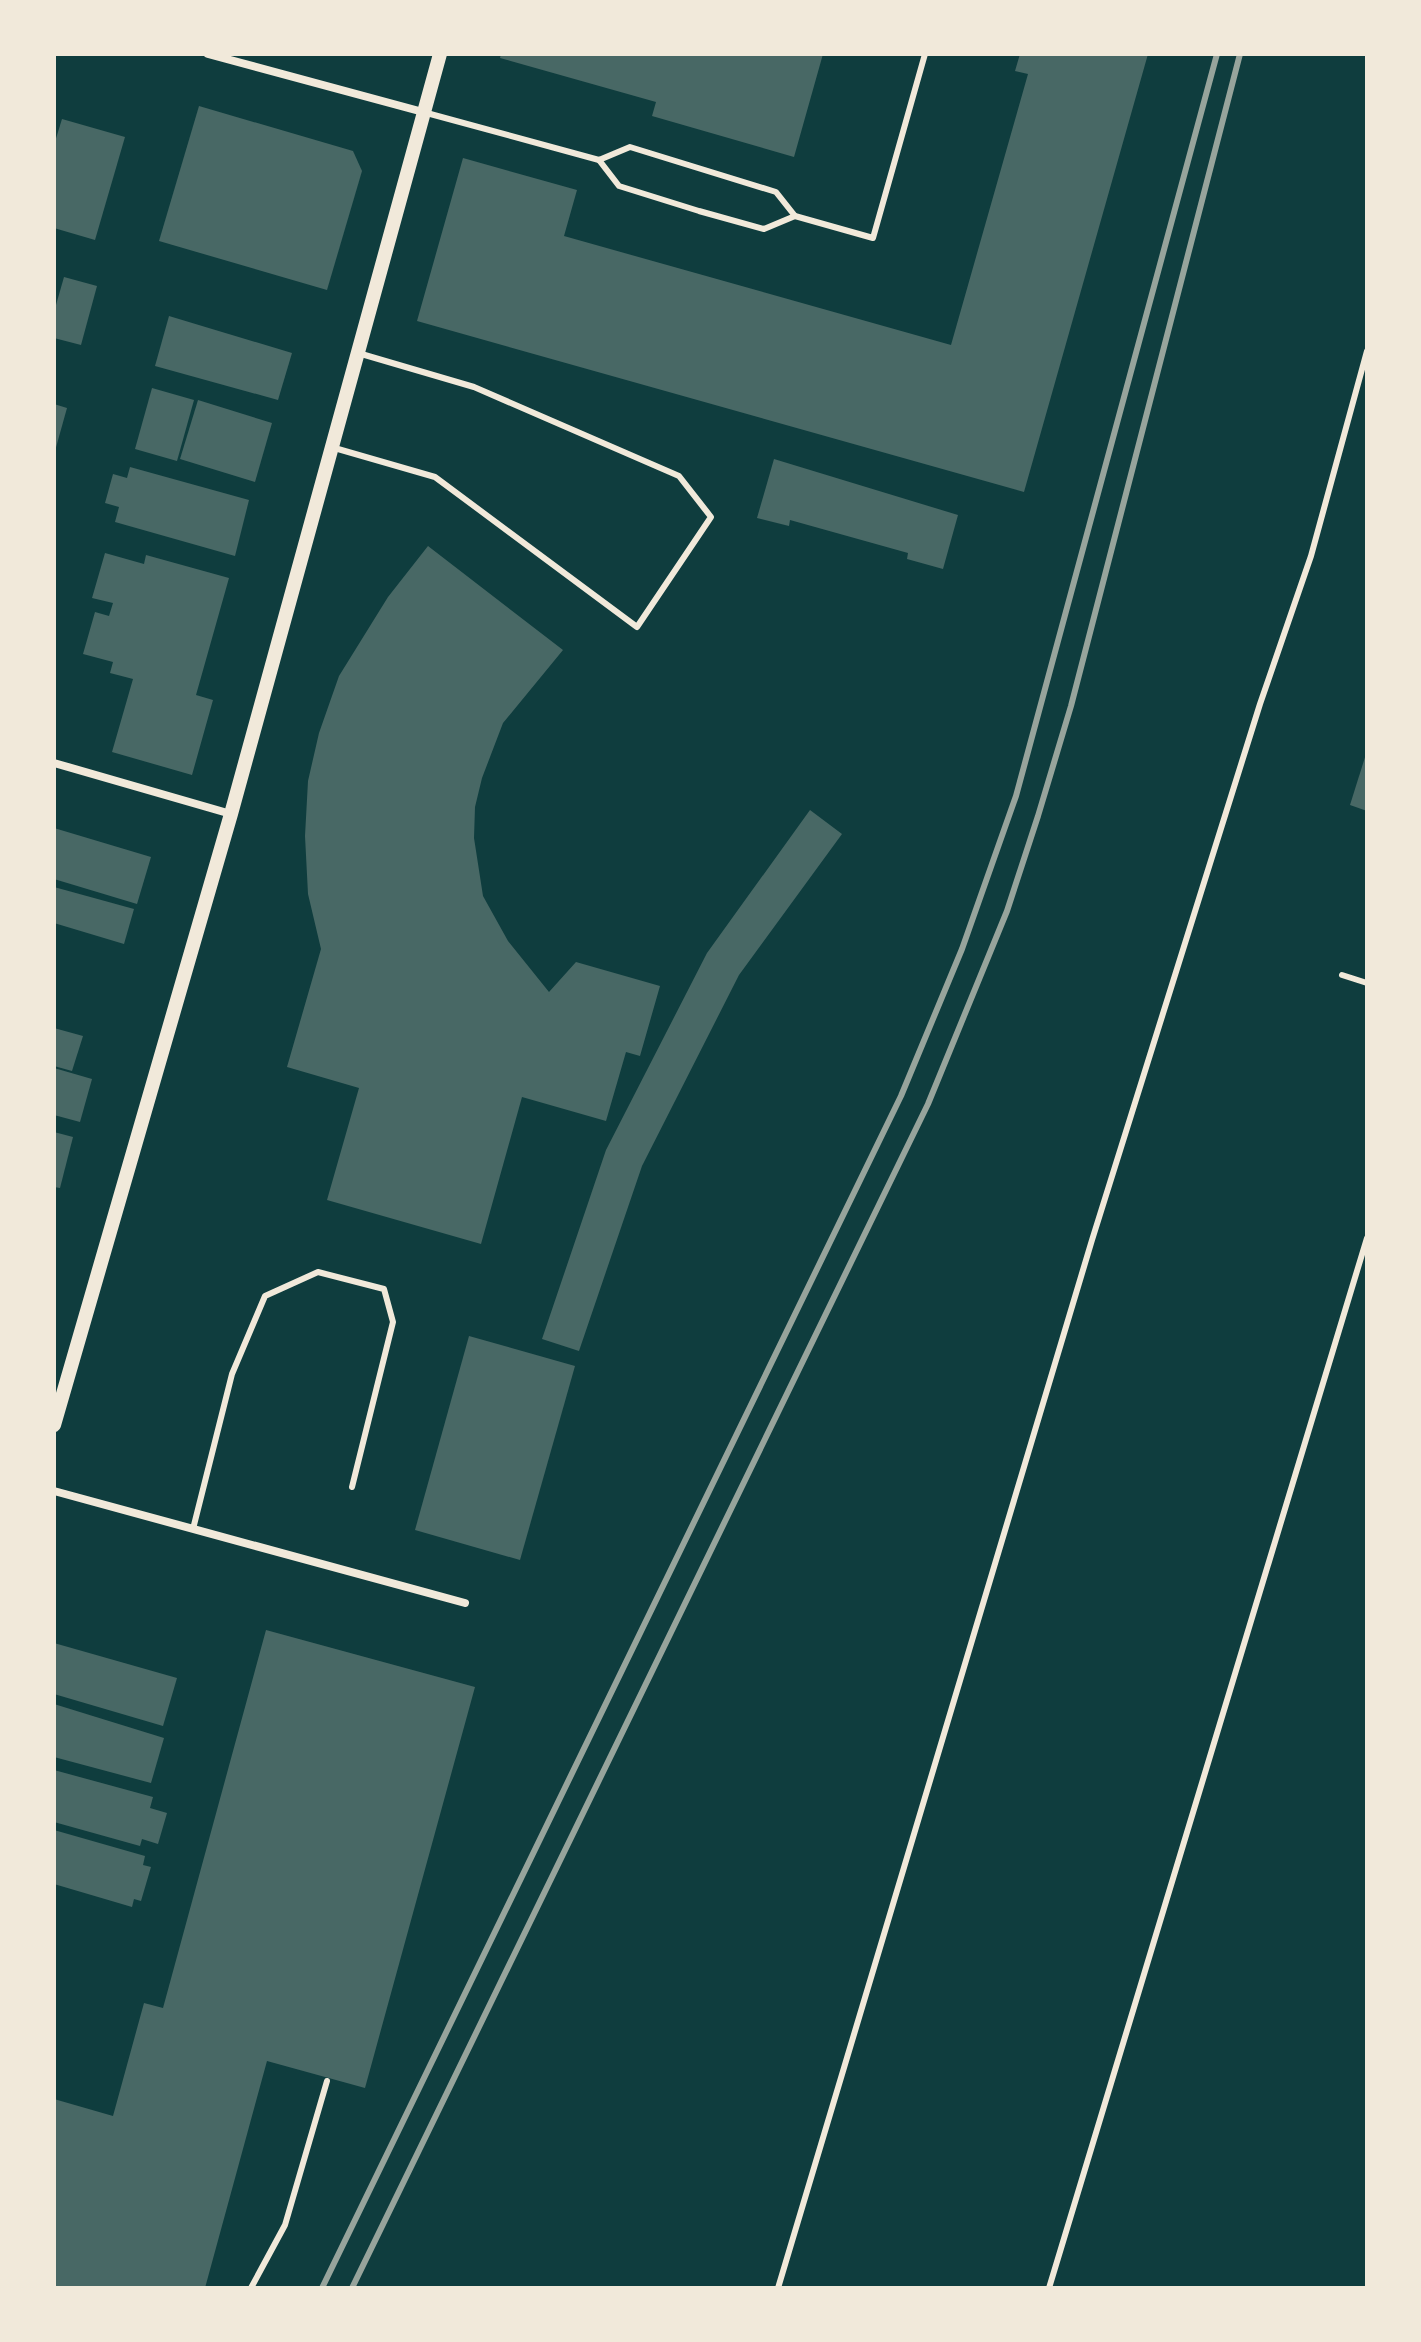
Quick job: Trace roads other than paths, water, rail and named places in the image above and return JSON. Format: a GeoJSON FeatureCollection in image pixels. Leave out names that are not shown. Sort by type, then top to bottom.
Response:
{"type":"FeatureCollection","features":[{"type":"Feature","properties":{"kind":"street"},"geometry":{"type":"LineString","coordinates":[[208,54],[423,112]]}},
{"type":"Feature","properties":{"kind":"street"},"geometry":{"type":"LineString","coordinates":[[54,1425],[231,814],[440,54]]}},
{"type":"Feature","properties":{"kind":"street"},"geometry":{"type":"LineString","coordinates":[[54,763],[231,814]]}},
{"type":"Feature","properties":{"kind":"street"},"geometry":{"type":"LineString","coordinates":[[54,1491],[465,1603]]}},
{"type":"Feature","properties":{"kind":"lane"},"geometry":{"type":"LineString","coordinates":[[599,160],[630,147],[776,192],[795,216],[873,238],[925,54]]}},
{"type":"Feature","properties":{"kind":"lane"},"geometry":{"type":"LineString","coordinates":[[423,112],[599,160],[619,186],[699,211],[764,229],[795,216]]}},
{"type":"Feature","properties":{"kind":"lane"},"geometry":{"type":"LineString","coordinates":[[778,2288],[1092,1240],[1260,704],[1311,556],[1367,351]]}},
{"type":"Feature","properties":{"kind":"lane"},"geometry":{"type":"LineString","coordinates":[[331,447],[435,477],[637,627],[711,517],[679,476],[474,387],[357,353]]}},
{"type":"Feature","properties":{"kind":"lane"},"geometry":{"type":"LineString","coordinates":[[1342,975],[1367,983]]}},
{"type":"Feature","properties":{"kind":"lane"},"geometry":{"type":"LineString","coordinates":[[1049,2288],[1367,1238]]}},
{"type":"Feature","properties":{"kind":"lane"},"geometry":{"type":"LineString","coordinates":[[193,1529],[232,1374],[265,1296],[318,1272],[384,1289],[393,1322],[352,1487]]}},
{"type":"Feature","properties":{"kind":"lane"},"geometry":{"type":"LineString","coordinates":[[251,2288],[285,2225],[327,2081]]}},
{"type":"Feature","properties":{"kind":"railway"},"geometry":{"type":"LineString","coordinates":[[322,2288],[901,1096],[962,949],[1016,796],[1217,54]]}},
{"type":"Feature","properties":{"kind":"railway"},"geometry":{"type":"LineString","coordinates":[[352,2288],[928,1104],[1007,911],[1071,706],[1240,54]]}}]}
